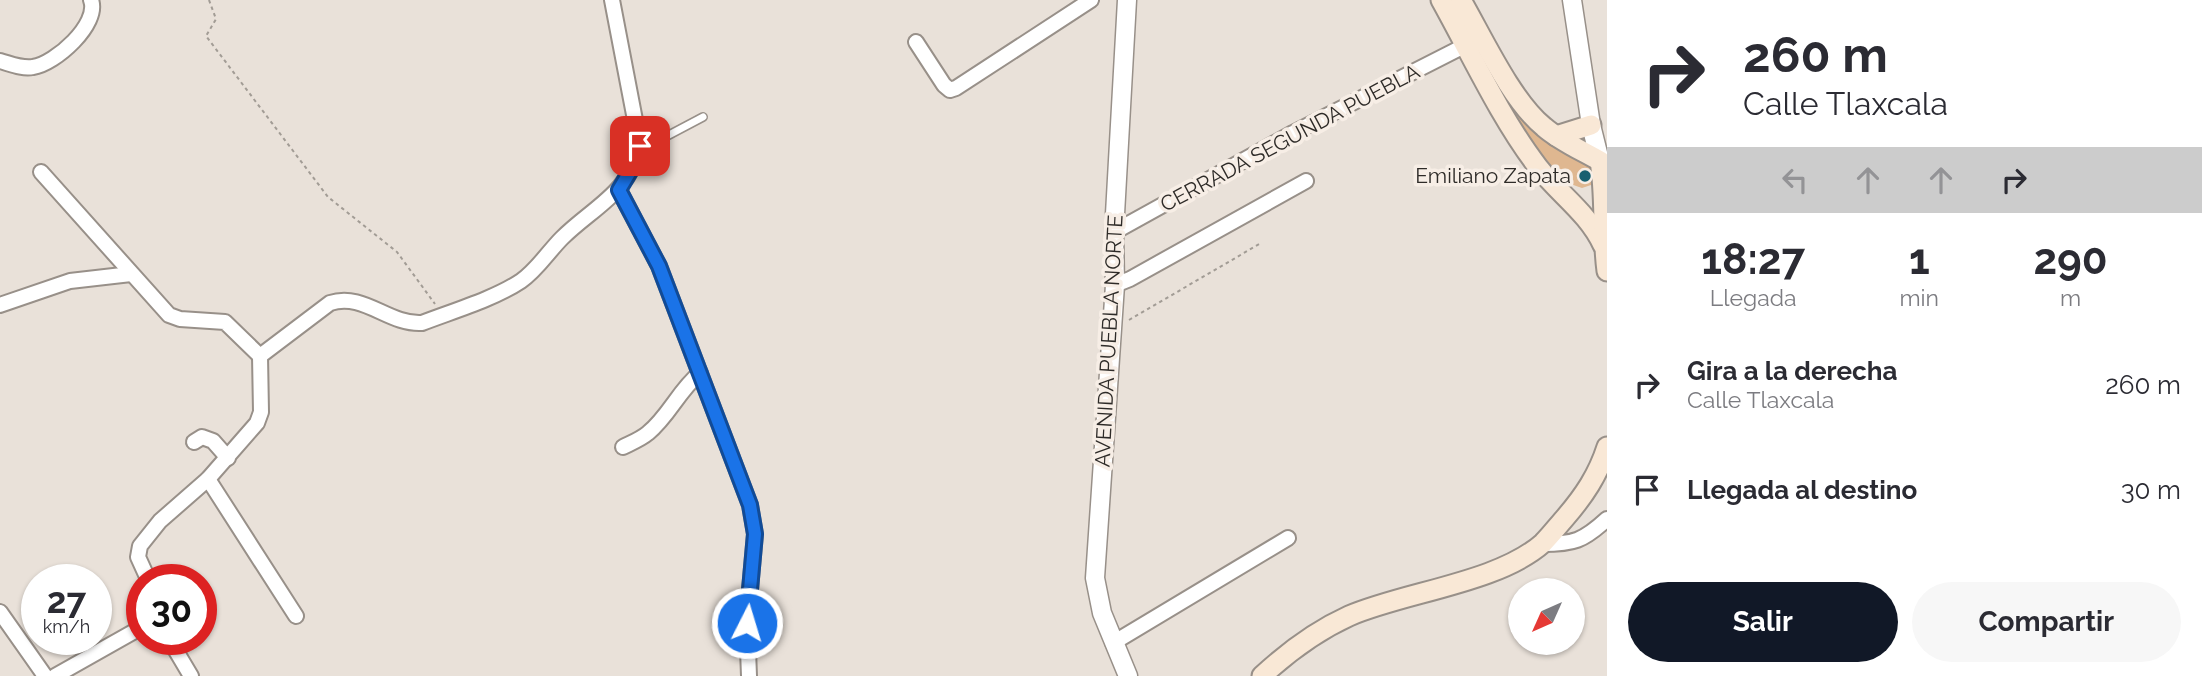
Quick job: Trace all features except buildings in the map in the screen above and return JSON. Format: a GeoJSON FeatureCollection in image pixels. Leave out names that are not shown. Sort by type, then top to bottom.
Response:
{"type":"FeatureCollection","features":[{"type":"Feature","properties":{"kind":"main road"},"geometry":{"type":"LineString","coordinates":[[1441,0],[1524,146],[1538,167],[1595,228],[1604,246]]}},
{"type":"Feature","properties":{"kind":"main road"},"geometry":{"type":"LineString","coordinates":[[1461,0],[1525,108],[1603,173]]}},
{"type":"Feature","properties":{"kind":"main road"},"geometry":{"type":"LineString","coordinates":[[1556,136],[1591,125]]}},
{"type":"Feature","properties":{"kind":"main road"},"geometry":{"type":"LineString","coordinates":[[1558,187],[1579,195],[1589,194],[1603,173]]}},
{"type":"Feature","properties":{"kind":"main road"},"geometry":{"type":"LineString","coordinates":[[1603,173],[1607,271]]}},
{"type":"Feature","properties":{"kind":"main road"},"geometry":{"type":"LineString","coordinates":[[1262,676],[1289,651],[1323,628],[1352,615],[1490,571],[1542,544],[1581,499],[1599,470],[1607,447]]}},
{"type":"Feature","properties":{"kind":"street"},"geometry":{"type":"LineString","coordinates":[[0,61],[23,68],[36,67],[50,60],[72,43],[88,23],[92,14],[91,0]]}},
{"type":"Feature","properties":{"kind":"street"},"geometry":{"type":"LineString","coordinates":[[260,356],[330,303],[343,299],[410,323],[422,323],[520,281],[531,273],[565,235],[619,190],[638,158],[640,146],[612,0]]}},
{"type":"Feature","properties":{"kind":"street"},"geometry":{"type":"LineString","coordinates":[[916,42],[950,90],[1091,0]]}},
{"type":"Feature","properties":{"kind":"street","name":"AVENIDA PUEBLA NORTE"},"geometry":{"type":"LineString","coordinates":[[1127,0],[1114,232],[1115,285],[1095,578],[1102,613],[1128,676]]}},
{"type":"Feature","properties":{"kind":"street"},"geometry":{"type":"LineString","coordinates":[[1572,0],[1591,125],[1603,173]]}},
{"type":"Feature","properties":{"kind":"street","name":"CERRADA SEGUNDA PUEBLA"},"geometry":{"type":"LineString","coordinates":[[1114,232],[1293,133],[1466,45]]}},
{"type":"Feature","properties":{"kind":"street"},"geometry":{"type":"LineString","coordinates":[[41,172],[169,315],[180,319],[225,322],[260,356],[261,412],[257,423],[208,479],[160,521],[140,546],[138,557],[141,564]]}},
{"type":"Feature","properties":{"kind":"street"},"geometry":{"type":"LineString","coordinates":[[1115,285],[1306,181]]}},
{"type":"Feature","properties":{"kind":"street"},"geometry":{"type":"LineString","coordinates":[[619,190],[659,266],[750,505],[755,534],[747,623],[749,676]]}},
{"type":"Feature","properties":{"kind":"street"},"geometry":{"type":"LineString","coordinates":[[0,305],[70,281],[131,274]]}},
{"type":"Feature","properties":{"kind":"street"},"geometry":{"type":"LineString","coordinates":[[623,447],[647,434],[686,385],[700,373]]}},
{"type":"Feature","properties":{"kind":"street"},"geometry":{"type":"LineString","coordinates":[[194,442],[202,436],[208,438],[228,458]]}},
{"type":"Feature","properties":{"kind":"street"},"geometry":{"type":"LineString","coordinates":[[208,479],[296,616]]}},
{"type":"Feature","properties":{"kind":"street"},"geometry":{"type":"LineString","coordinates":[[1542,544],[1571,544],[1590,536],[1607,519]]}},
{"type":"Feature","properties":{"kind":"street"},"geometry":{"type":"LineString","coordinates":[[1113,643],[1288,538]]}},
{"type":"Feature","properties":{"kind":"street"},"geometry":{"type":"LineString","coordinates":[[0,612],[44,676]]}},
{"type":"Feature","properties":{"kind":"street"},"geometry":{"type":"LineString","coordinates":[[55,676],[126,636]]}},
{"type":"Feature","properties":{"kind":"street"},"geometry":{"type":"LineString","coordinates":[[179,655],[191,676]]}},
{"type":"Feature","properties":{"kind":"lane"},"geometry":{"type":"LineString","coordinates":[[640,146],[650,145],[703,117]]}},
{"type":"Feature","properties":{"kind":"path"},"geometry":{"type":"LineString","coordinates":[[209,0],[216,19],[206,36],[328,197],[397,252],[443,315]]}},
{"type":"Feature","properties":{"kind":"path"},"geometry":{"type":"LineString","coordinates":[[1112,329],[1261,243]]}},
{"type":"Feature","properties":{"kind":"shaded area"},"geometry":{"type":"Polygon","coordinates":[[[1448,0],[1527,113],[1593,159],[1597,183],[1582,188],[1564,180],[1538,152],[1528,134],[1521,132],[1448,0]]]}},
{"type":"Feature","properties":{"kind":"place","name":"Emiliano Zapata"},"geometry":{"type":"Point","coordinates":[1585,176]}},
{"type":"Feature","properties":{"kind":"route"},"geometry":{"type":"LineString","coordinates":[[640,146],[638,158],[619,190],[659,266],[750,505],[755,534],[747,623]]}}]}
